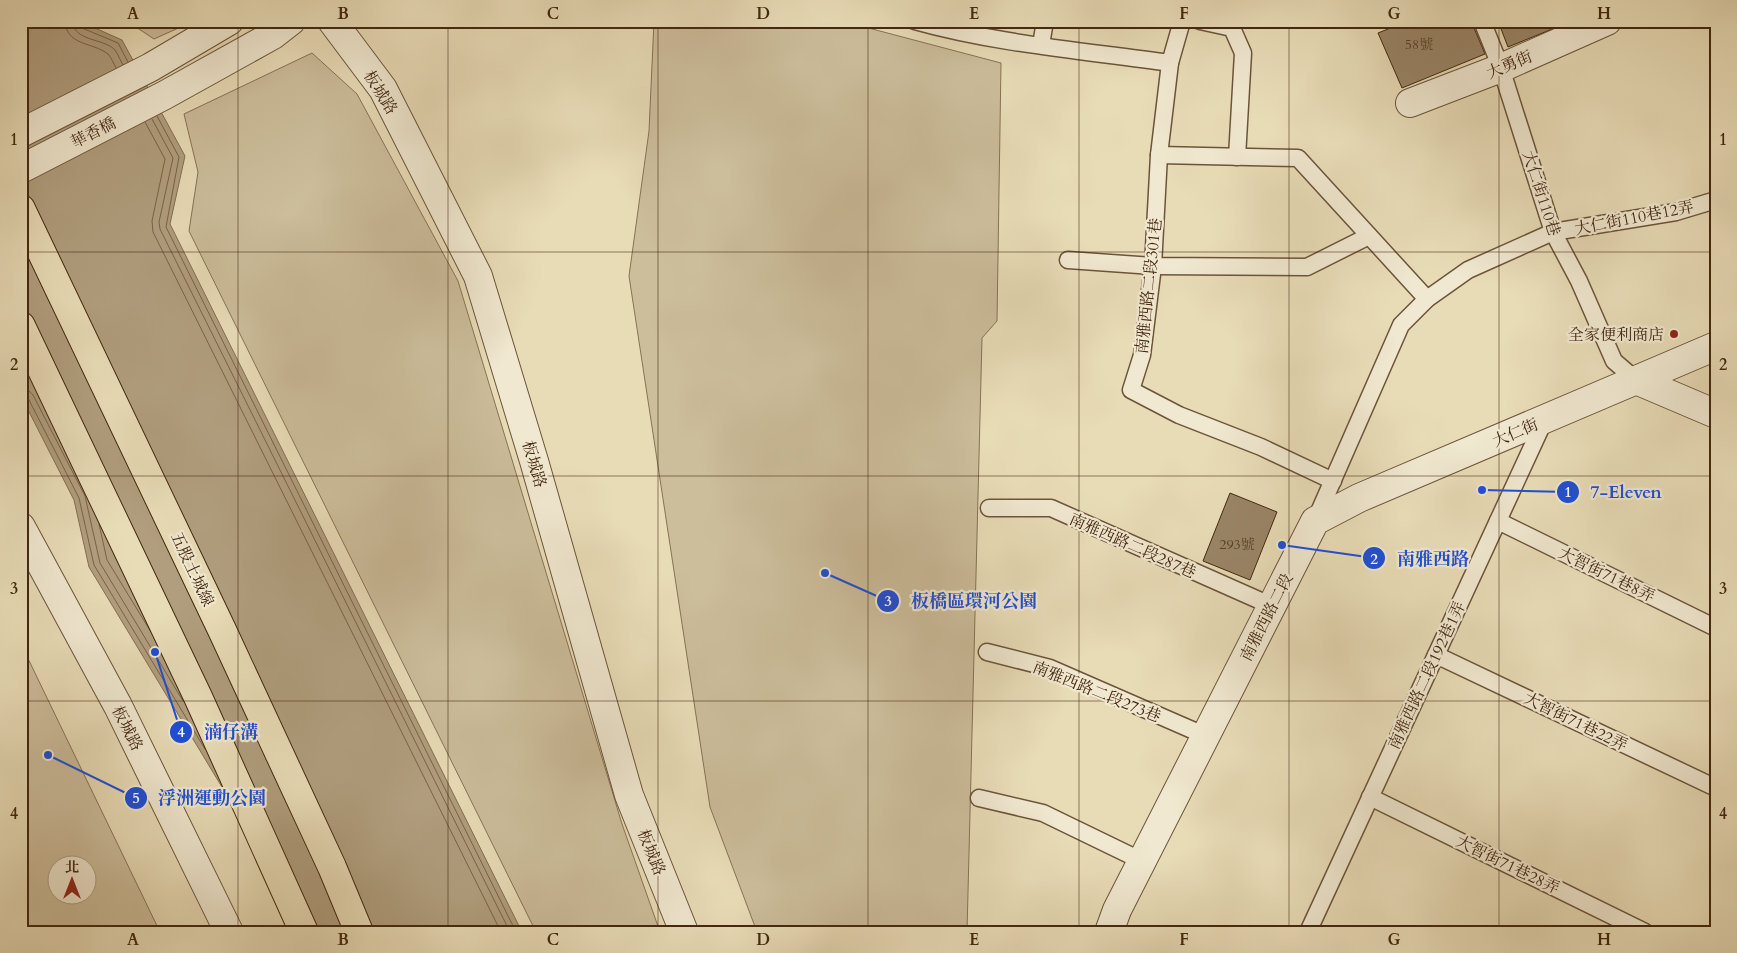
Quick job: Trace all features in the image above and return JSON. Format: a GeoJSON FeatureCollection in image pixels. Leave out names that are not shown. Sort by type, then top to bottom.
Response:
{"type":"FeatureCollection","features":[{"type":"Feature","properties":{"kind":"highway","name":"五股土城線"},"geometry":{"type":"LineString","coordinates":[[21,209],[222,630],[332,867],[359,932]]}},
{"type":"Feature","properties":{"kind":"highway"},"geometry":{"type":"LineString","coordinates":[[21,326],[194,688],[304,932]]}},
{"type":"Feature","properties":{"kind":"street","name":"華香橋"},"geometry":{"type":"LineString","coordinates":[[21,133],[150,67],[229,21]]}},
{"type":"Feature","properties":{"kind":"street","name":"華香橋"},"geometry":{"type":"LineString","coordinates":[[21,169],[165,95],[273,35],[291,21]]}},
{"type":"Feature","properties":{"kind":"street","name":"板城路"},"geometry":{"type":"LineString","coordinates":[[332,21],[383,89],[478,276],[534,460],[629,795],[684,932]]}},
{"type":"Feature","properties":{"kind":"street","name":"大勇街"},"geometry":{"type":"LineString","coordinates":[[1410,103],[1502,68],[1607,21]]}},
{"type":"Feature","properties":{"kind":"street","name":"大仁街"},"geometry":{"type":"LineString","coordinates":[[1315,521],[1359,498],[1716,346]]}},
{"type":"Feature","properties":{"kind":"street"},"geometry":{"type":"LineString","coordinates":[[1636,380],[1716,414]]}},
{"type":"Feature","properties":{"kind":"street","name":"南雅西路二段"},"geometry":{"type":"LineString","coordinates":[[1109,932],[1117,910],[1315,521]]}},
{"type":"Feature","properties":{"kind":"street","name":"板城路"},"geometry":{"type":"LineString","coordinates":[[21,527],[118,706],[230,932]]}},
{"type":"Feature","properties":{"kind":"lane"},"geometry":{"type":"LineString","coordinates":[[915,21],[944,29],[1041,45],[1170,63]]}},
{"type":"Feature","properties":{"kind":"lane"},"geometry":{"type":"LineString","coordinates":[[1041,45],[1045,21]]}},
{"type":"Feature","properties":{"kind":"lane","name":"南雅西路二段301巷"},"geometry":{"type":"LineString","coordinates":[[1182,21],[1170,63],[1159,155],[1152,266],[1142,355],[1131,390],[1179,415],[1260,447],[1333,481]]}},
{"type":"Feature","properties":{"kind":"lane"},"geometry":{"type":"LineString","coordinates":[[1200,21],[1232,28],[1243,53],[1238,157]]}},
{"type":"Feature","properties":{"kind":"lane","name":"大仁街110巷"},"geometry":{"type":"LineString","coordinates":[[1482,21],[1502,68],[1553,232],[1579,282],[1614,361],[1636,380]]}},
{"type":"Feature","properties":{"kind":"lane"},"geometry":{"type":"LineString","coordinates":[[1159,155],[1298,158],[1427,299]]}},
{"type":"Feature","properties":{"kind":"lane","name":"大仁街110巷12弄"},"geometry":{"type":"LineString","coordinates":[[1553,232],[1676,212],[1716,200]]}},
{"type":"Feature","properties":{"kind":"lane","name":"南雅西路二段"},"geometry":{"type":"LineString","coordinates":[[1315,521],[1401,325],[1427,299],[1468,270],[1553,232]]}},
{"type":"Feature","properties":{"kind":"lane"},"geometry":{"type":"LineString","coordinates":[[1068,260],[1152,266],[1307,267],[1369,236]]}},
{"type":"Feature","properties":{"kind":"lane","name":"南雅西路二段192巷1弄"},"geometry":{"type":"LineString","coordinates":[[1308,932],[1545,419]]}},
{"type":"Feature","properties":{"kind":"lane","name":"南雅西路二段287巷"},"geometry":{"type":"LineString","coordinates":[[989,508],[1051,508],[1272,606]]}},
{"type":"Feature","properties":{"kind":"lane","name":"大智街71巷8弄"},"geometry":{"type":"LineString","coordinates":[[1498,521],[1716,628]]}},
{"type":"Feature","properties":{"kind":"lane","name":"南雅西路二段273巷"},"geometry":{"type":"LineString","coordinates":[[987,652],[1050,668],[1206,736]]}},
{"type":"Feature","properties":{"kind":"lane","name":"大智街71巷22弄"},"geometry":{"type":"LineString","coordinates":[[1436,654],[1716,788]]}},
{"type":"Feature","properties":{"kind":"lane","name":"大智街71巷28弄"},"geometry":{"type":"LineString","coordinates":[[1370,797],[1645,932]]}},
{"type":"Feature","properties":{"kind":"lane"},"geometry":{"type":"LineString","coordinates":[[979,798],[1043,813],[1142,861]]}},
{"type":"Feature","properties":{"kind":"shaded area"},"geometry":{"type":"Polygon","coordinates":[[[124,21],[194,21],[154,39],[124,21]]]}},
{"type":"Feature","properties":{"kind":"shaded area"},"geometry":{"type":"Polygon","coordinates":[[[654,21],[842,21],[1001,63],[997,321],[982,338],[967,932],[757,932],[710,807],[629,276],[649,131],[654,21]]]}},
{"type":"Feature","properties":{"kind":"shaded area"},"geometry":{"type":"Polygon","coordinates":[[[312,53],[357,94],[458,281],[622,824],[660,932],[536,932],[189,231],[198,172],[184,114],[312,53]]]}},
{"type":"Feature","properties":{"kind":"shaded area"},"geometry":{"type":"Polygon","coordinates":[[[21,644],[160,932],[21,932],[21,644]]]}},
{"type":"Feature","properties":{"kind":"water"},"geometry":{"type":"Polygon","coordinates":[[[21,21],[79,21],[122,40],[185,156],[170,224],[522,932],[301,932],[228,797],[89,567],[74,500],[21,396],[21,21]]]}},
{"type":"Feature","properties":{"kind":"building"},"geometry":{"type":"Polygon","coordinates":[[[1408,21],[1471,21],[1485,54],[1402,88],[1378,33],[1408,21]]]}},
{"type":"Feature","properties":{"kind":"building"},"geometry":{"type":"Polygon","coordinates":[[[1498,21],[1572,21],[1508,47],[1498,21]]]}},
{"type":"Feature","properties":{"kind":"building"},"geometry":{"type":"Polygon","coordinates":[[[1230,493],[1277,512],[1250,580],[1203,561],[1230,493]]]}},
{"type":"Feature","properties":{"kind":"place","name":"全家便利商店"},"geometry":{"type":"Point","coordinates":[1674,334]}},
{"type":"Feature","properties":{"kind":"place","name":"7-Eleven"},"geometry":{"type":"Point","coordinates":[1482,490]}},
{"type":"Feature","properties":{"kind":"place","name":"南雅西路"},"geometry":{"type":"Point","coordinates":[1282,545]}},
{"type":"Feature","properties":{"kind":"place","name":"板橋區環河公園"},"geometry":{"type":"Point","coordinates":[825,573]}},
{"type":"Feature","properties":{"kind":"place","name":"湳仔溝"},"geometry":{"type":"Point","coordinates":[155,652]}},
{"type":"Feature","properties":{"kind":"place","name":"浮洲運動公園"},"geometry":{"type":"Point","coordinates":[48,755]}}]}
